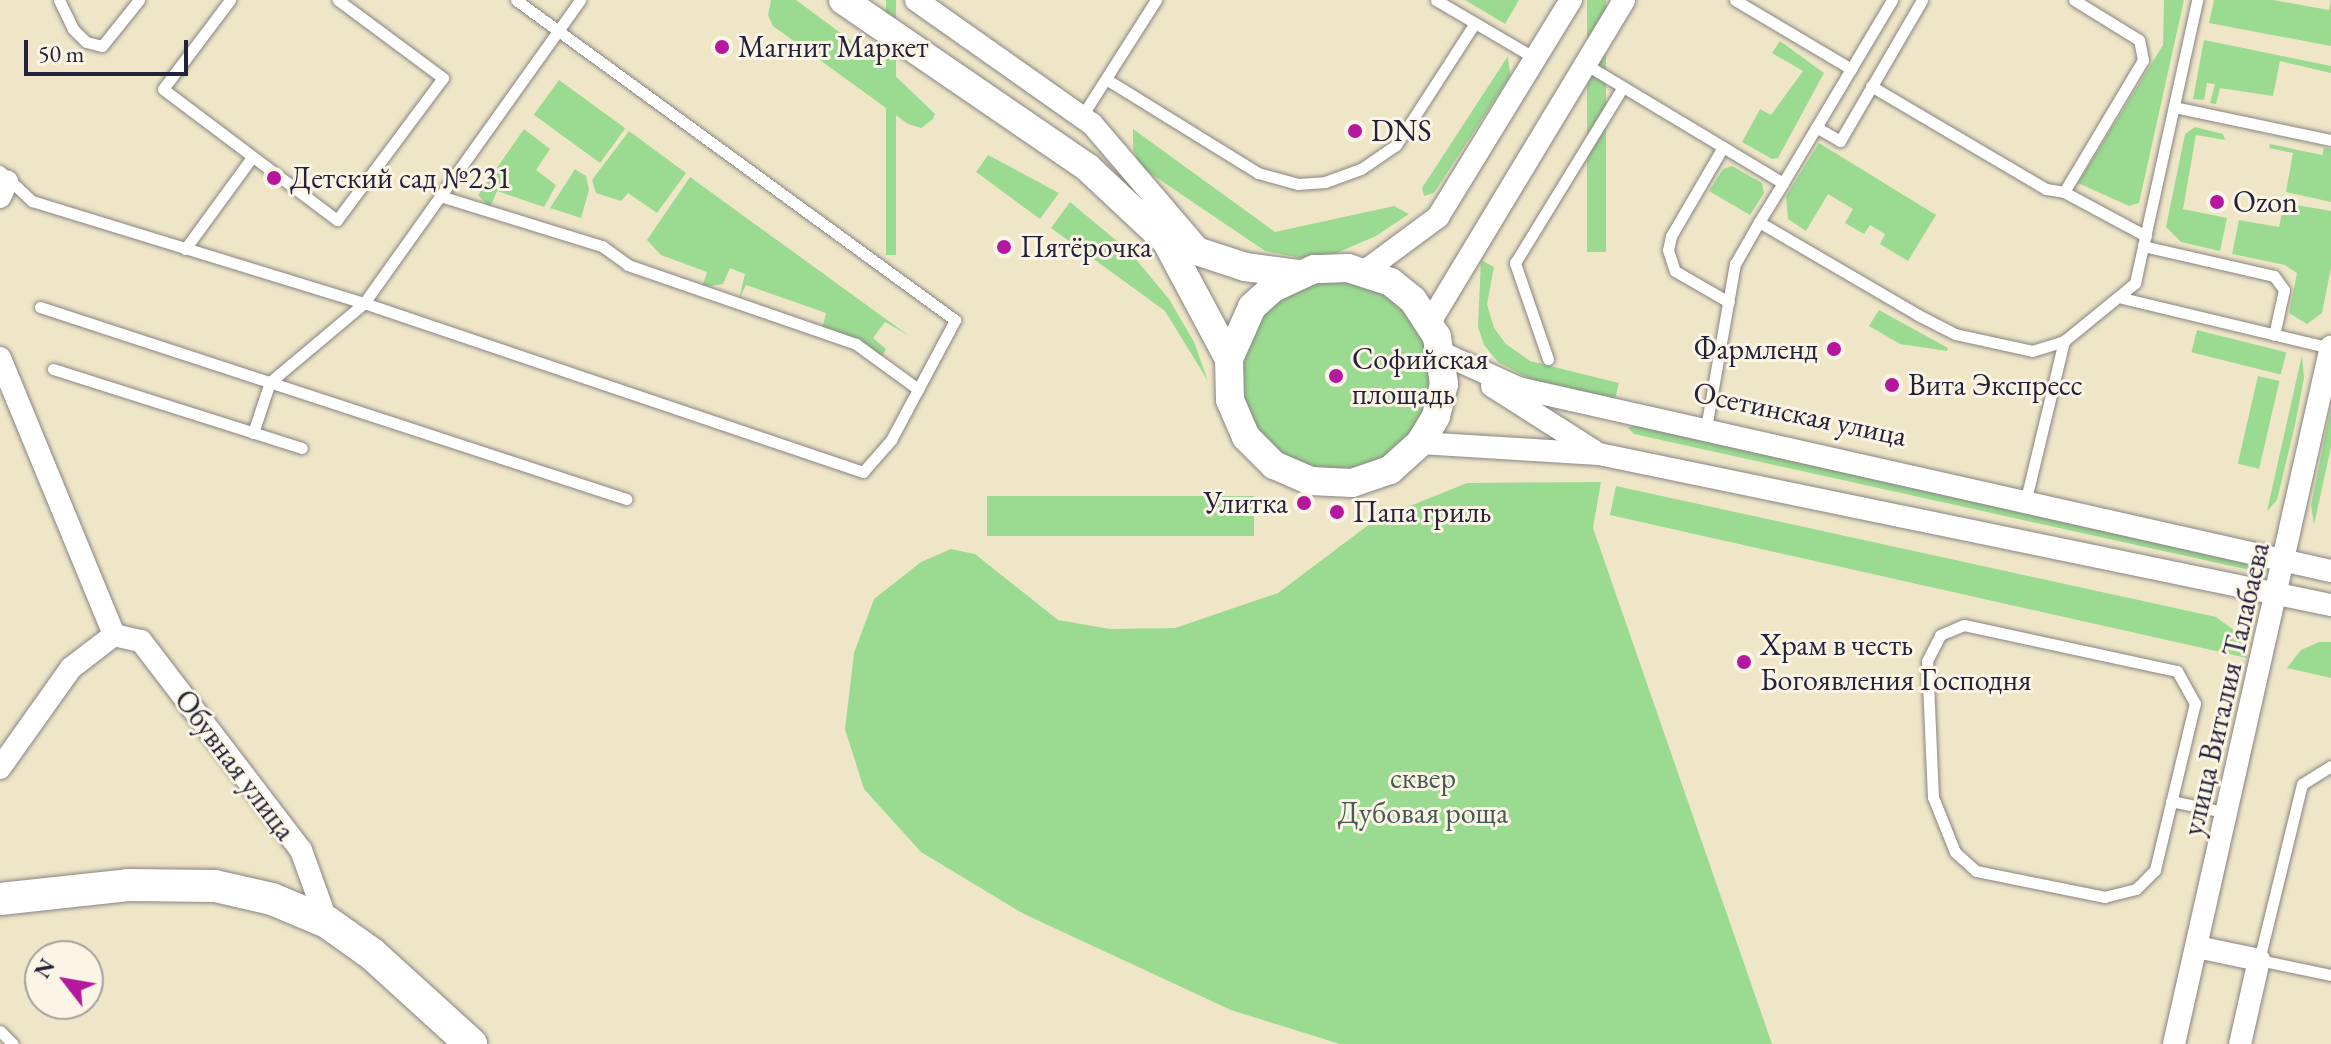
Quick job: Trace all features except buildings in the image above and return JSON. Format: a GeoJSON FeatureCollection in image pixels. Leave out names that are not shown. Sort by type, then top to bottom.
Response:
{"type":"FeatureCollection","features":[{"type":"Feature","properties":{"kind":"main road","name":"Обувная улица"},"geometry":{"type":"LineString","coordinates":[[0,899],[128,885],[215,886],[272,899],[327,922],[471,1044]]}},
{"type":"Feature","properties":{"kind":"street"},"geometry":{"type":"LineString","coordinates":[[843,0],[1088,168],[1166,241],[1229,359]]}},
{"type":"Feature","properties":{"kind":"street"},"geometry":{"type":"LineString","coordinates":[[916,0],[1082,116],[1203,254]]}},
{"type":"Feature","properties":{"kind":"street"},"geometry":{"type":"LineString","coordinates":[[1365,271],[1438,217],[1571,0]]}},
{"type":"Feature","properties":{"kind":"street"},"geometry":{"type":"LineString","coordinates":[[1430,322],[1624,0]]}},
{"type":"Feature","properties":{"kind":"street"},"geometry":{"type":"LineString","coordinates":[[1166,241],[1245,267],[1298,274],[1331,267],[1365,271],[1391,282],[1430,322],[1442,353],[1439,405],[1420,443],[1390,470],[1352,483],[1299,476],[1274,465],[1246,437],[1230,400],[1229,359],[1252,307],[1298,274]]}},
{"type":"Feature","properties":{"kind":"street","name":"улица Виталия Талабаева"},"geometry":{"type":"LineString","coordinates":[[2174,1044],[2286,561],[2331,347]]}},
{"type":"Feature","properties":{"kind":"street"},"geometry":{"type":"LineString","coordinates":[[1442,353],[1599,454]]}},
{"type":"Feature","properties":{"kind":"street","name":"Осетинская улица"},"geometry":{"type":"LineString","coordinates":[[1442,353],[1518,388],[2026,499],[2331,571]]}},
{"type":"Feature","properties":{"kind":"street"},"geometry":{"type":"LineString","coordinates":[[0,358],[114,635],[71,668],[0,768]]}},
{"type":"Feature","properties":{"kind":"street"},"geometry":{"type":"LineString","coordinates":[[1420,443],[1599,454],[2331,605]]}},
{"type":"Feature","properties":{"kind":"street","name":"Обувная улица"},"geometry":{"type":"LineString","coordinates":[[114,635],[141,641],[301,850],[327,922]]}},
{"type":"Feature","properties":{"kind":"street"},"geometry":{"type":"LineString","coordinates":[[2197,947],[2259,960],[2240,1044]]}},
{"type":"Feature","properties":{"kind":"lane"},"geometry":{"type":"LineString","coordinates":[[59,0],[73,29],[86,42],[102,46],[139,0]]}},
{"type":"Feature","properties":{"kind":"lane"},"geometry":{"type":"LineString","coordinates":[[230,0],[163,89],[337,220],[443,78],[338,0]]}},
{"type":"Feature","properties":{"kind":"lane"},"geometry":{"type":"LineString","coordinates":[[2,184],[32,201],[364,303],[863,472],[891,440],[955,320],[516,0]]}},
{"type":"Feature","properties":{"kind":"lane"},"geometry":{"type":"LineString","coordinates":[[253,433],[270,382],[364,303],[580,0]]}},
{"type":"Feature","properties":{"kind":"lane"},"geometry":{"type":"LineString","coordinates":[[1082,116],[1156,0]]}},
{"type":"Feature","properties":{"kind":"lane"},"geometry":{"type":"LineString","coordinates":[[1436,0],[1535,58]]}},
{"type":"Feature","properties":{"kind":"lane"},"geometry":{"type":"LineString","coordinates":[[1735,0],[1851,69]]}},
{"type":"Feature","properties":{"kind":"lane"},"geometry":{"type":"LineString","coordinates":[[1706,428],[1735,264],[1892,0]]}},
{"type":"Feature","properties":{"kind":"lane"},"geometry":{"type":"LineString","coordinates":[[1816,127],[1840,141],[1922,0]]}},
{"type":"Feature","properties":{"kind":"lane"},"geometry":{"type":"LineString","coordinates":[[2064,192],[2143,60],[2139,40],[2074,0]]}},
{"type":"Feature","properties":{"kind":"lane"},"geometry":{"type":"LineString","coordinates":[[1759,222],[1955,334],[2032,351],[2064,341],[2122,298],[2135,283],[2197,0]]}},
{"type":"Feature","properties":{"kind":"lane"},"geometry":{"type":"LineString","coordinates":[[1106,79],[1258,173],[1298,184],[1325,182],[1361,169],[1396,145],[1475,23]]}},
{"type":"Feature","properties":{"kind":"lane"},"geometry":{"type":"LineString","coordinates":[[1585,64],[1783,183]]}},
{"type":"Feature","properties":{"kind":"lane"},"geometry":{"type":"LineString","coordinates":[[1871,86],[2046,189],[2064,192],[2144,241],[2274,276],[2284,290],[2274,335]]}},
{"type":"Feature","properties":{"kind":"lane"},"geometry":{"type":"LineString","coordinates":[[1548,359],[1515,263],[1623,87]]}},
{"type":"Feature","properties":{"kind":"lane"},"geometry":{"type":"LineString","coordinates":[[2174,107],[2331,140]]}},
{"type":"Feature","properties":{"kind":"lane"},"geometry":{"type":"LineString","coordinates":[[1723,147],[1671,236],[1668,250],[1675,271],[1729,302]]}},
{"type":"Feature","properties":{"kind":"lane"},"geometry":{"type":"LineString","coordinates":[[185,249],[252,157]]}},
{"type":"Feature","properties":{"kind":"lane"},"geometry":{"type":"LineString","coordinates":[[440,196],[602,246],[628,265],[856,344],[918,389]]}},
{"type":"Feature","properties":{"kind":"lane"},"geometry":{"type":"LineString","coordinates":[[2122,298],[2331,347]]}},
{"type":"Feature","properties":{"kind":"lane"},"geometry":{"type":"LineString","coordinates":[[40,307],[626,499]]}},
{"type":"Feature","properties":{"kind":"lane"},"geometry":{"type":"LineString","coordinates":[[2026,499],[2064,341]]}},
{"type":"Feature","properties":{"kind":"lane"},"geometry":{"type":"LineString","coordinates":[[53,369],[302,448]]}},
{"type":"Feature","properties":{"kind":"lane"},"geometry":{"type":"LineString","coordinates":[[1964,625],[2177,671],[2195,703],[2171,801],[2155,870],[2136,889],[2105,897],[1976,871],[1955,852],[1933,797],[1927,661],[1940,635],[1964,625]]}},
{"type":"Feature","properties":{"kind":"lane"},"geometry":{"type":"LineString","coordinates":[[2331,766],[2302,784],[2259,960],[2331,975]]}},
{"type":"Feature","properties":{"kind":"lane"},"geometry":{"type":"LineString","coordinates":[[2171,801],[2228,813]]}},
{"type":"Feature","properties":{"kind":"lane"},"geometry":{"type":"LineString","coordinates":[[0,1031],[13,1044]]}},
{"type":"Feature","properties":{"kind":"green space"},"geometry":{"type":"Polygon","coordinates":[[[771,0],[796,0],[884,65],[935,114],[933,119],[921,128],[908,124],[773,26],[768,15],[771,0]]]}},
{"type":"Feature","properties":{"kind":"green space"},"geometry":{"type":"Polygon","coordinates":[[[886,0],[896,0],[896,255],[886,255],[886,0]]]}},
{"type":"Feature","properties":{"kind":"green space"},"geometry":{"type":"Polygon","coordinates":[[[1465,0],[1519,0],[1505,24],[1465,0]]]}},
{"type":"Feature","properties":{"kind":"green space"},"geometry":{"type":"Polygon","coordinates":[[[1587,0],[1606,0],[1606,252],[1587,252],[1587,0]]]}},
{"type":"Feature","properties":{"kind":"green space"},"geometry":{"type":"Polygon","coordinates":[[[2164,0],[2184,0],[2139,203],[2129,206],[2078,183],[2163,45],[2164,0]]]}},
{"type":"Feature","properties":{"kind":"green space"},"geometry":{"type":"Polygon","coordinates":[[[2214,0],[2273,0],[2329,10],[2331,0],[2331,46],[2209,23],[2214,0]]]}},
{"type":"Feature","properties":{"kind":"green space"},"geometry":{"type":"Polygon","coordinates":[[[2204,40],[2331,66],[2331,73],[2280,61],[2273,96],[2220,88],[2216,104],[2210,103],[2215,84],[2207,83],[2204,100],[2193,99],[2204,40]]]}},
{"type":"Feature","properties":{"kind":"green space"},"geometry":{"type":"Polygon","coordinates":[[[1780,41],[1824,73],[1778,158],[1772,159],[1742,142],[1760,109],[1771,115],[1803,71],[1772,53],[1780,41]]]}},
{"type":"Feature","properties":{"kind":"green space"},"geometry":{"type":"Polygon","coordinates":[[[1508,56],[1510,76],[1434,193],[1424,196],[1422,188],[1508,56]]]}},
{"type":"Feature","properties":{"kind":"green space"},"geometry":{"type":"Polygon","coordinates":[[[559,80],[625,128],[600,163],[534,115],[559,80]]]}},
{"type":"Feature","properties":{"kind":"green space"},"geometry":{"type":"Polygon","coordinates":[[[2195,127],[2223,134],[2225,140],[2196,135],[2183,209],[2227,218],[2220,251],[2181,242],[2166,227],[2185,134],[2195,127]]]}},
{"type":"Feature","properties":{"kind":"green space"},"geometry":{"type":"Polygon","coordinates":[[[524,129],[550,149],[536,170],[556,185],[544,207],[497,191],[490,208],[478,195],[524,129]]]}},
{"type":"Feature","properties":{"kind":"green space"},"geometry":{"type":"Polygon","coordinates":[[[1133,129],[1275,232],[1394,206],[1409,214],[1376,236],[1334,254],[1306,259],[1265,251],[1141,167],[1133,149],[1133,129]]]}},
{"type":"Feature","properties":{"kind":"green space"},"geometry":{"type":"Polygon","coordinates":[[[629,131],[686,173],[657,213],[628,193],[621,201],[596,193],[592,180],[629,131]]]}},
{"type":"Feature","properties":{"kind":"green space"},"geometry":{"type":"Polygon","coordinates":[[[1819,143],[1936,215],[1908,261],[1880,244],[1885,234],[1870,225],[1864,234],[1845,223],[1853,209],[1828,194],[1806,231],[1788,219],[1786,196],[1819,143]]]}},
{"type":"Feature","properties":{"kind":"green space"},"geometry":{"type":"Polygon","coordinates":[[[2270,144],[2322,155],[2324,148],[2331,149],[2331,202],[2286,192],[2293,153],[2269,148],[2270,144]]]}},
{"type":"Feature","properties":{"kind":"green space"},"geometry":{"type":"Polygon","coordinates":[[[988,155],[1059,193],[1040,219],[976,172],[988,155]]]}},
{"type":"Feature","properties":{"kind":"green space"},"geometry":{"type":"Polygon","coordinates":[[[1732,166],[1762,183],[1764,193],[1750,215],[1709,191],[1723,169],[1732,166]]]}},
{"type":"Feature","properties":{"kind":"green space"},"geometry":{"type":"Polygon","coordinates":[[[575,169],[586,176],[589,190],[581,218],[550,208],[575,169]]]}},
{"type":"Feature","properties":{"kind":"green space"},"geometry":{"type":"Polygon","coordinates":[[[690,177],[908,335],[885,322],[873,338],[886,349],[882,356],[822,329],[826,313],[746,285],[739,299],[745,274],[730,268],[723,284],[702,287],[707,272],[661,255],[647,240],[690,177]]]}},
{"type":"Feature","properties":{"kind":"green space"},"geometry":{"type":"Polygon","coordinates":[[[1070,202],[1129,251],[1169,299],[1194,342],[1208,381],[1165,311],[1051,228],[1070,202]]]}},
{"type":"Feature","properties":{"kind":"green space"},"geometry":{"type":"Polygon","coordinates":[[[2284,203],[2331,211],[2331,268],[2322,313],[2307,324],[2289,313],[2297,273],[2285,265],[2232,254],[2239,220],[2279,227],[2284,203]]]}},
{"type":"Feature","properties":{"kind":"green space"},"geometry":{"type":"Polygon","coordinates":[[[1481,260],[1494,267],[1487,304],[1494,328],[1506,344],[1530,361],[1619,383],[1615,399],[1534,381],[1498,362],[1484,345],[1478,327],[1481,260]]]}},
{"type":"Feature","properties":{"kind":"green space","name":"Софийская площадь"},"geometry":{"type":"Polygon","coordinates":[[[1336,280],[1373,288],[1404,308],[1424,339],[1432,376],[1424,413],[1404,444],[1373,464],[1336,472],[1299,464],[1268,444],[1248,413],[1240,376],[1248,339],[1268,308],[1299,288],[1336,280]]]}},
{"type":"Feature","properties":{"kind":"green space"},"geometry":{"type":"Polygon","coordinates":[[[1879,310],[1948,348],[1947,351],[1900,344],[1869,326],[1879,310]]]}},
{"type":"Feature","properties":{"kind":"green space"},"geometry":{"type":"Polygon","coordinates":[[[2197,330],[2286,352],[2281,375],[2191,352],[2197,330]]]}},
{"type":"Feature","properties":{"kind":"green space"},"geometry":{"type":"Polygon","coordinates":[[[2302,355],[2304,378],[2295,425],[2277,500],[2267,511],[2302,355]]]}},
{"type":"Feature","properties":{"kind":"green space"},"geometry":{"type":"Polygon","coordinates":[[[2258,376],[2279,381],[2259,469],[2238,464],[2258,376]]]}},
{"type":"Feature","properties":{"kind":"green space"},"geometry":{"type":"Polygon","coordinates":[[[2331,407],[2331,447],[2314,525],[2311,505],[2331,407]]]}},
{"type":"Feature","properties":{"kind":"green space"},"geometry":{"type":"Polygon","coordinates":[[[1635,425],[2246,563],[2254,571],[1634,434],[1628,428],[1635,425]]]}},
{"type":"Feature","properties":{"kind":"green space","name":"сквер Дубовая роща"},"geometry":{"type":"Polygon","coordinates":[[[1601,482],[1593,528],[1772,1044],[1340,1044],[1231,1010],[1024,914],[921,852],[864,789],[845,729],[854,653],[874,599],[921,562],[951,549],[975,554],[1058,620],[1110,629],[1175,628],[1278,593],[1375,520],[1467,483],[1601,482]]]}},
{"type":"Feature","properties":{"kind":"green space"},"geometry":{"type":"Polygon","coordinates":[[[1616,486],[2216,617],[2238,633],[2247,658],[1610,515],[1616,486]]]}},
{"type":"Feature","properties":{"kind":"green space"},"geometry":{"type":"Polygon","coordinates":[[[987,496],[1254,496],[1254,536],[987,536],[987,496]]]}},
{"type":"Feature","properties":{"kind":"green space"},"geometry":{"type":"Polygon","coordinates":[[[2319,642],[2331,642],[2331,678],[2287,668],[2301,650],[2319,642]]]}},
{"type":"Feature","properties":{"kind":"place","name":"Магнит Маркет"},"geometry":{"type":"Point","coordinates":[722,47]}},
{"type":"Feature","properties":{"kind":"place","name":"DNS"},"geometry":{"type":"Point","coordinates":[1355,131]}},
{"type":"Feature","properties":{"kind":"place","name":"Детский сад №231"},"geometry":{"type":"Point","coordinates":[274,178]}},
{"type":"Feature","properties":{"kind":"place","name":"Ozon"},"geometry":{"type":"Point","coordinates":[2217,202]}},
{"type":"Feature","properties":{"kind":"place","name":"Пятёрочка"},"geometry":{"type":"Point","coordinates":[1004,247]}},
{"type":"Feature","properties":{"kind":"place","name":"Фармленд"},"geometry":{"type":"Point","coordinates":[1834,349]}},
{"type":"Feature","properties":{"kind":"place","name":"Софийская площадь"},"geometry":{"type":"Point","coordinates":[1336,376]}},
{"type":"Feature","properties":{"kind":"place","name":"Вита Экспресс"},"geometry":{"type":"Point","coordinates":[1892,385]}},
{"type":"Feature","properties":{"kind":"place","name":"Улитка"},"geometry":{"type":"Point","coordinates":[1304,503]}},
{"type":"Feature","properties":{"kind":"place","name":"Папа гриль"},"geometry":{"type":"Point","coordinates":[1337,512]}},
{"type":"Feature","properties":{"kind":"place","name":"Храм в честь Богоявления Господня"},"geometry":{"type":"Point","coordinates":[1744,662]}}]}
